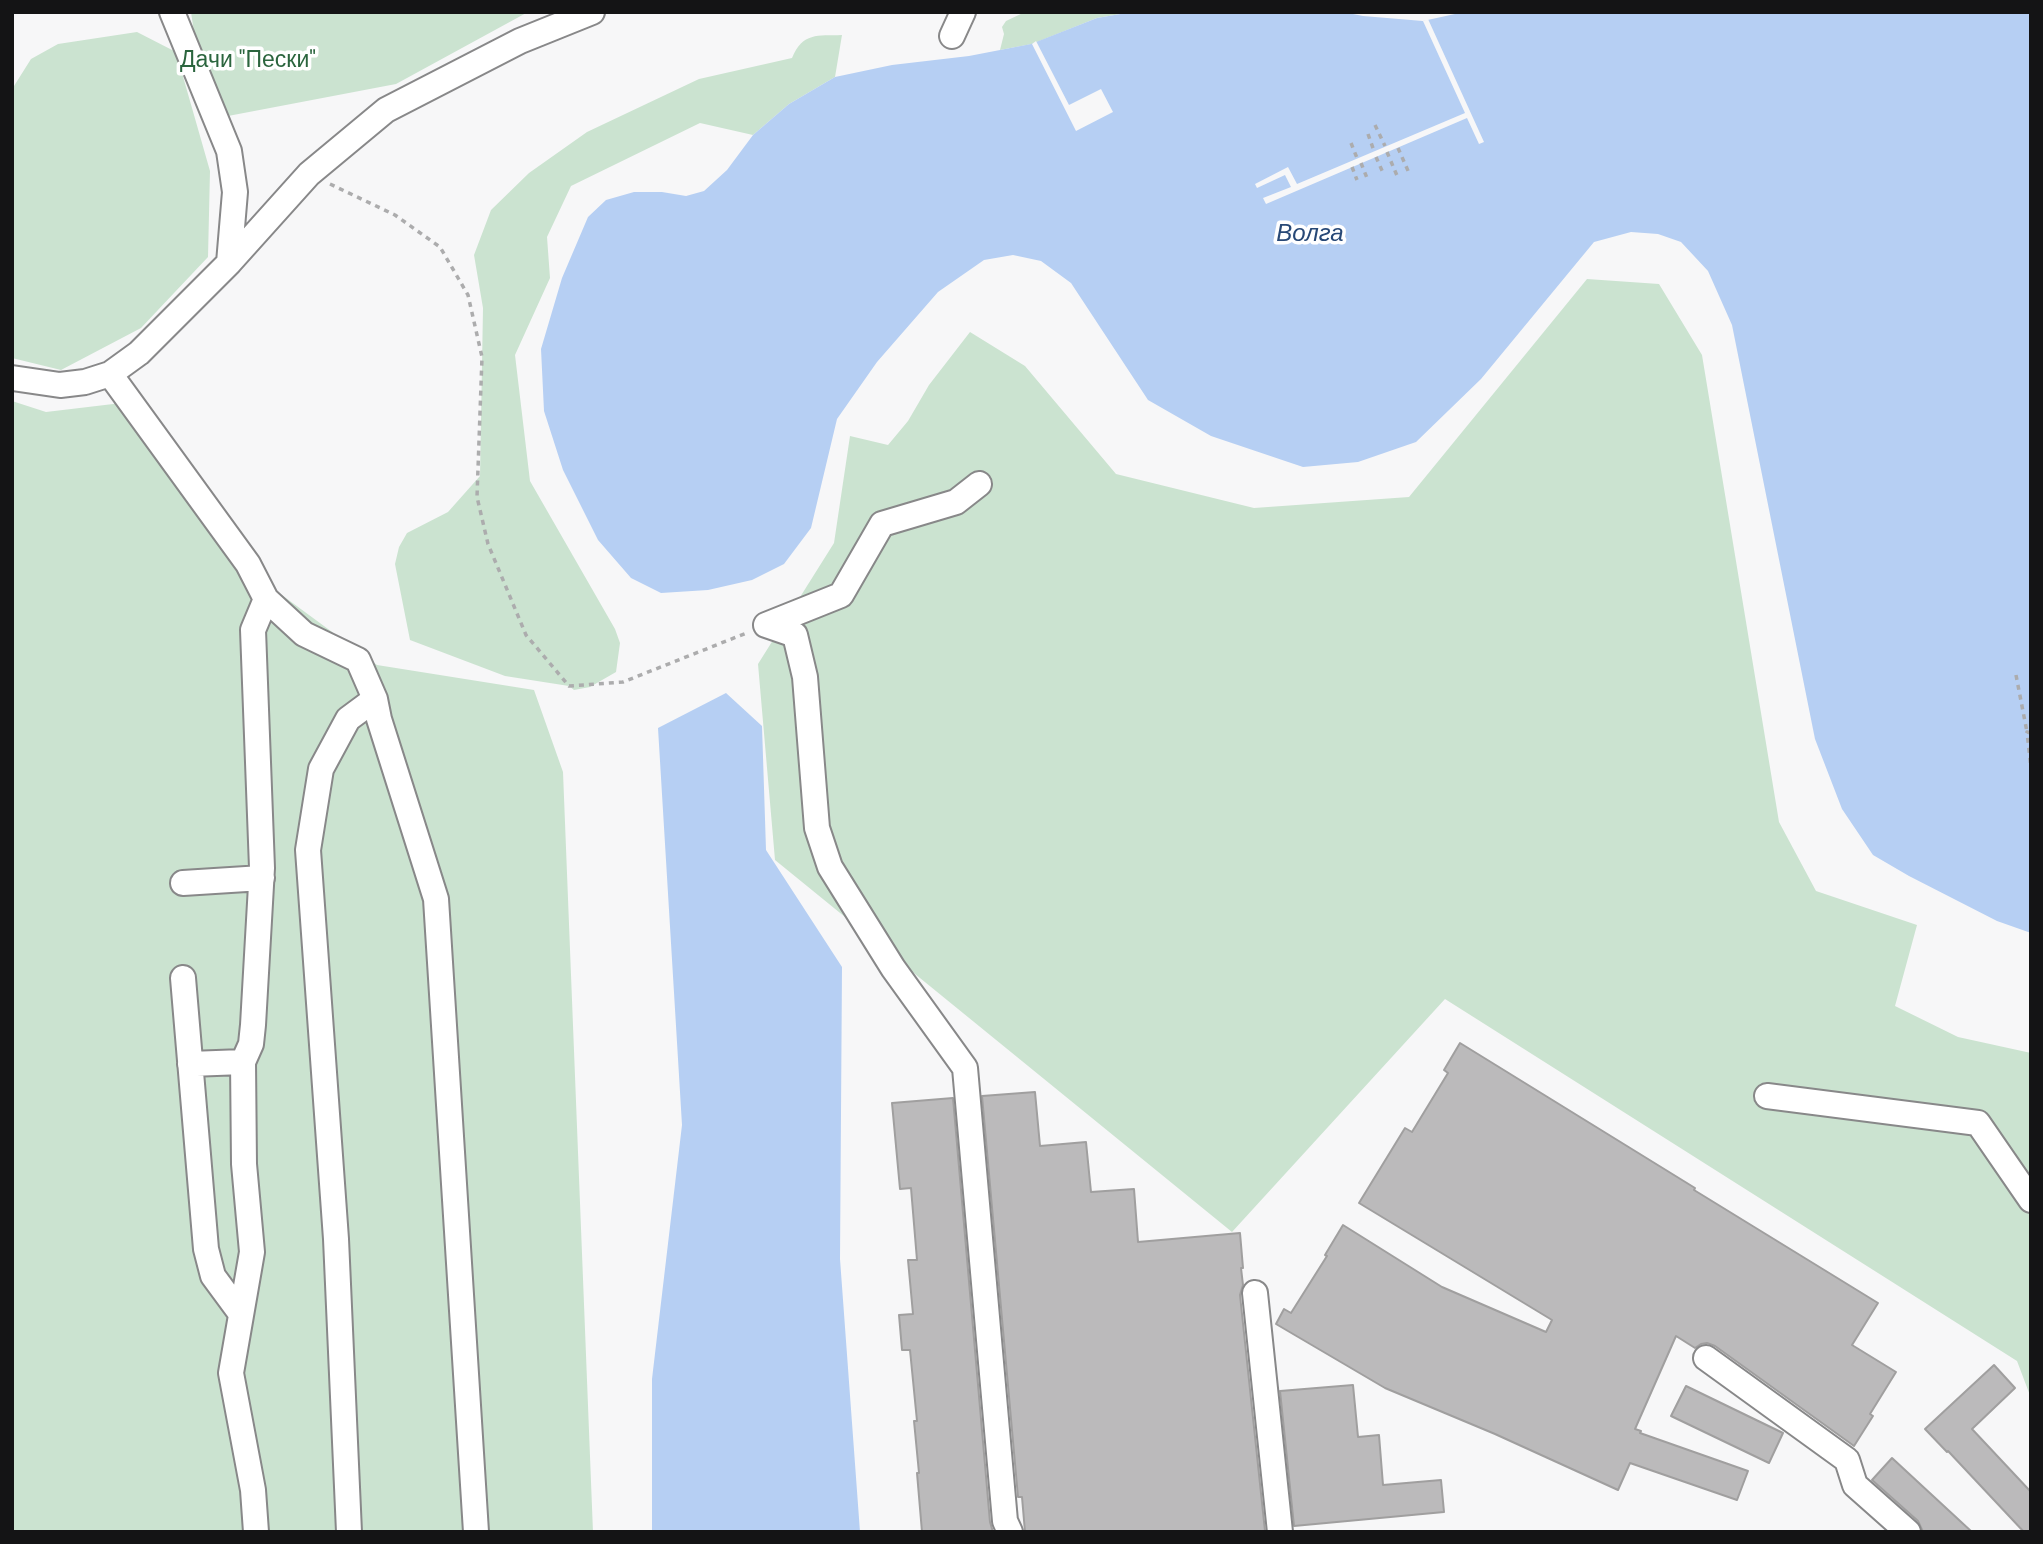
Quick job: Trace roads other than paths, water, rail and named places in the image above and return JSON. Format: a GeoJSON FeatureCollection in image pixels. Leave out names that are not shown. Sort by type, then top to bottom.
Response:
{"type":"FeatureCollection","features":[{"type":"Feature","properties":{"kind":"street"},"geometry":{"type":"LineString","coordinates":[[172,12],[229,152],[234,191],[229,263]]}},
{"type":"Feature","properties":{"kind":"street"},"geometry":{"type":"LineString","coordinates":[[12,378],[60,385],[85,382],[110,374],[139,353],[229,263],[309,174],[386,110],[520,41],[593,12]]}},
{"type":"Feature","properties":{"kind":"street"},"geometry":{"type":"LineString","coordinates":[[952,36],[963,12]]}},
{"type":"Feature","properties":{"kind":"street"},"geometry":{"type":"LineString","coordinates":[[110,374],[248,564],[266,598],[304,634],[359,660],[375,699],[436,899],[476,1532]]}},
{"type":"Feature","properties":{"kind":"street"},"geometry":{"type":"LineString","coordinates":[[979,484],[956,502],[882,524],[841,595],[766,625],[794,635],[797,645],[805,677],[817,828],[831,867],[894,968],[965,1068],[1005,1521],[1010,1532]]}},
{"type":"Feature","properties":{"kind":"street"},"geometry":{"type":"LineString","coordinates":[[256,1532],[253,1490],[231,1373],[252,1252],[244,1164],[243,1062],[251,1044],[262,878],[253,630],[266,598]]}},
{"type":"Feature","properties":{"kind":"street"},"geometry":{"type":"LineString","coordinates":[[349,1532],[336,1239],[308,850],[321,769],[348,719],[375,699]]}},
{"type":"Feature","properties":{"kind":"street"},"geometry":{"type":"LineString","coordinates":[[183,883],[262,878]]}},
{"type":"Feature","properties":{"kind":"street"},"geometry":{"type":"LineString","coordinates":[[183,978],[206,1249],[213,1276],[241,1314]]}},
{"type":"Feature","properties":{"kind":"street"},"geometry":{"type":"LineString","coordinates":[[190,1064],[243,1062]]}},
{"type":"Feature","properties":{"kind":"street"},"geometry":{"type":"LineString","coordinates":[[1767,1096],[1978,1123],[2031,1200]]}},
{"type":"Feature","properties":{"kind":"street"},"geometry":{"type":"LineString","coordinates":[[1255,1293],[1280,1532]]}},
{"type":"Feature","properties":{"kind":"street"},"geometry":{"type":"LineString","coordinates":[[1706,1358],[1847,1460],[1854,1485],[1908,1532]]}},
{"type":"Feature","properties":{"kind":"water","name":"Волга"},"geometry":{"type":"Polygon","coordinates":[[[1132,12],[1343,12],[1423,21],[1464,12],[2031,12],[2031,933],[1997,921],[1873,855],[1842,809],[1815,739],[1732,325],[1708,271],[1681,242],[1658,234],[1631,232],[1594,242],[1481,379],[1416,442],[1358,462],[1303,467],[1211,436],[1148,400],[1071,283],[1041,261],[1013,255],[984,260],[938,292],[877,362],[837,419],[811,528],[784,564],[752,580],[708,590],[661,593],[631,578],[598,540],[563,470],[544,411],[541,349],[562,278],[588,217],[606,200],[634,192],[662,192],[686,196],[704,191],[727,170],[753,135],[789,104],[835,77],[892,65],[969,56],[1031,44],[1097,18],[1132,12]]]}},
{"type":"Feature","properties":{"kind":"water"},"geometry":{"type":"Polygon","coordinates":[[[726,693],[762,726],[766,850],[842,967],[840,1259],[860,1532],[652,1532],[652,1379],[682,1125],[658,728],[726,693]]]}},
{"type":"Feature","properties":{"kind":"park label","name":"Дачи \"Пески\""},"geometry":{"type":"Point","coordinates":[248,61]}}]}
